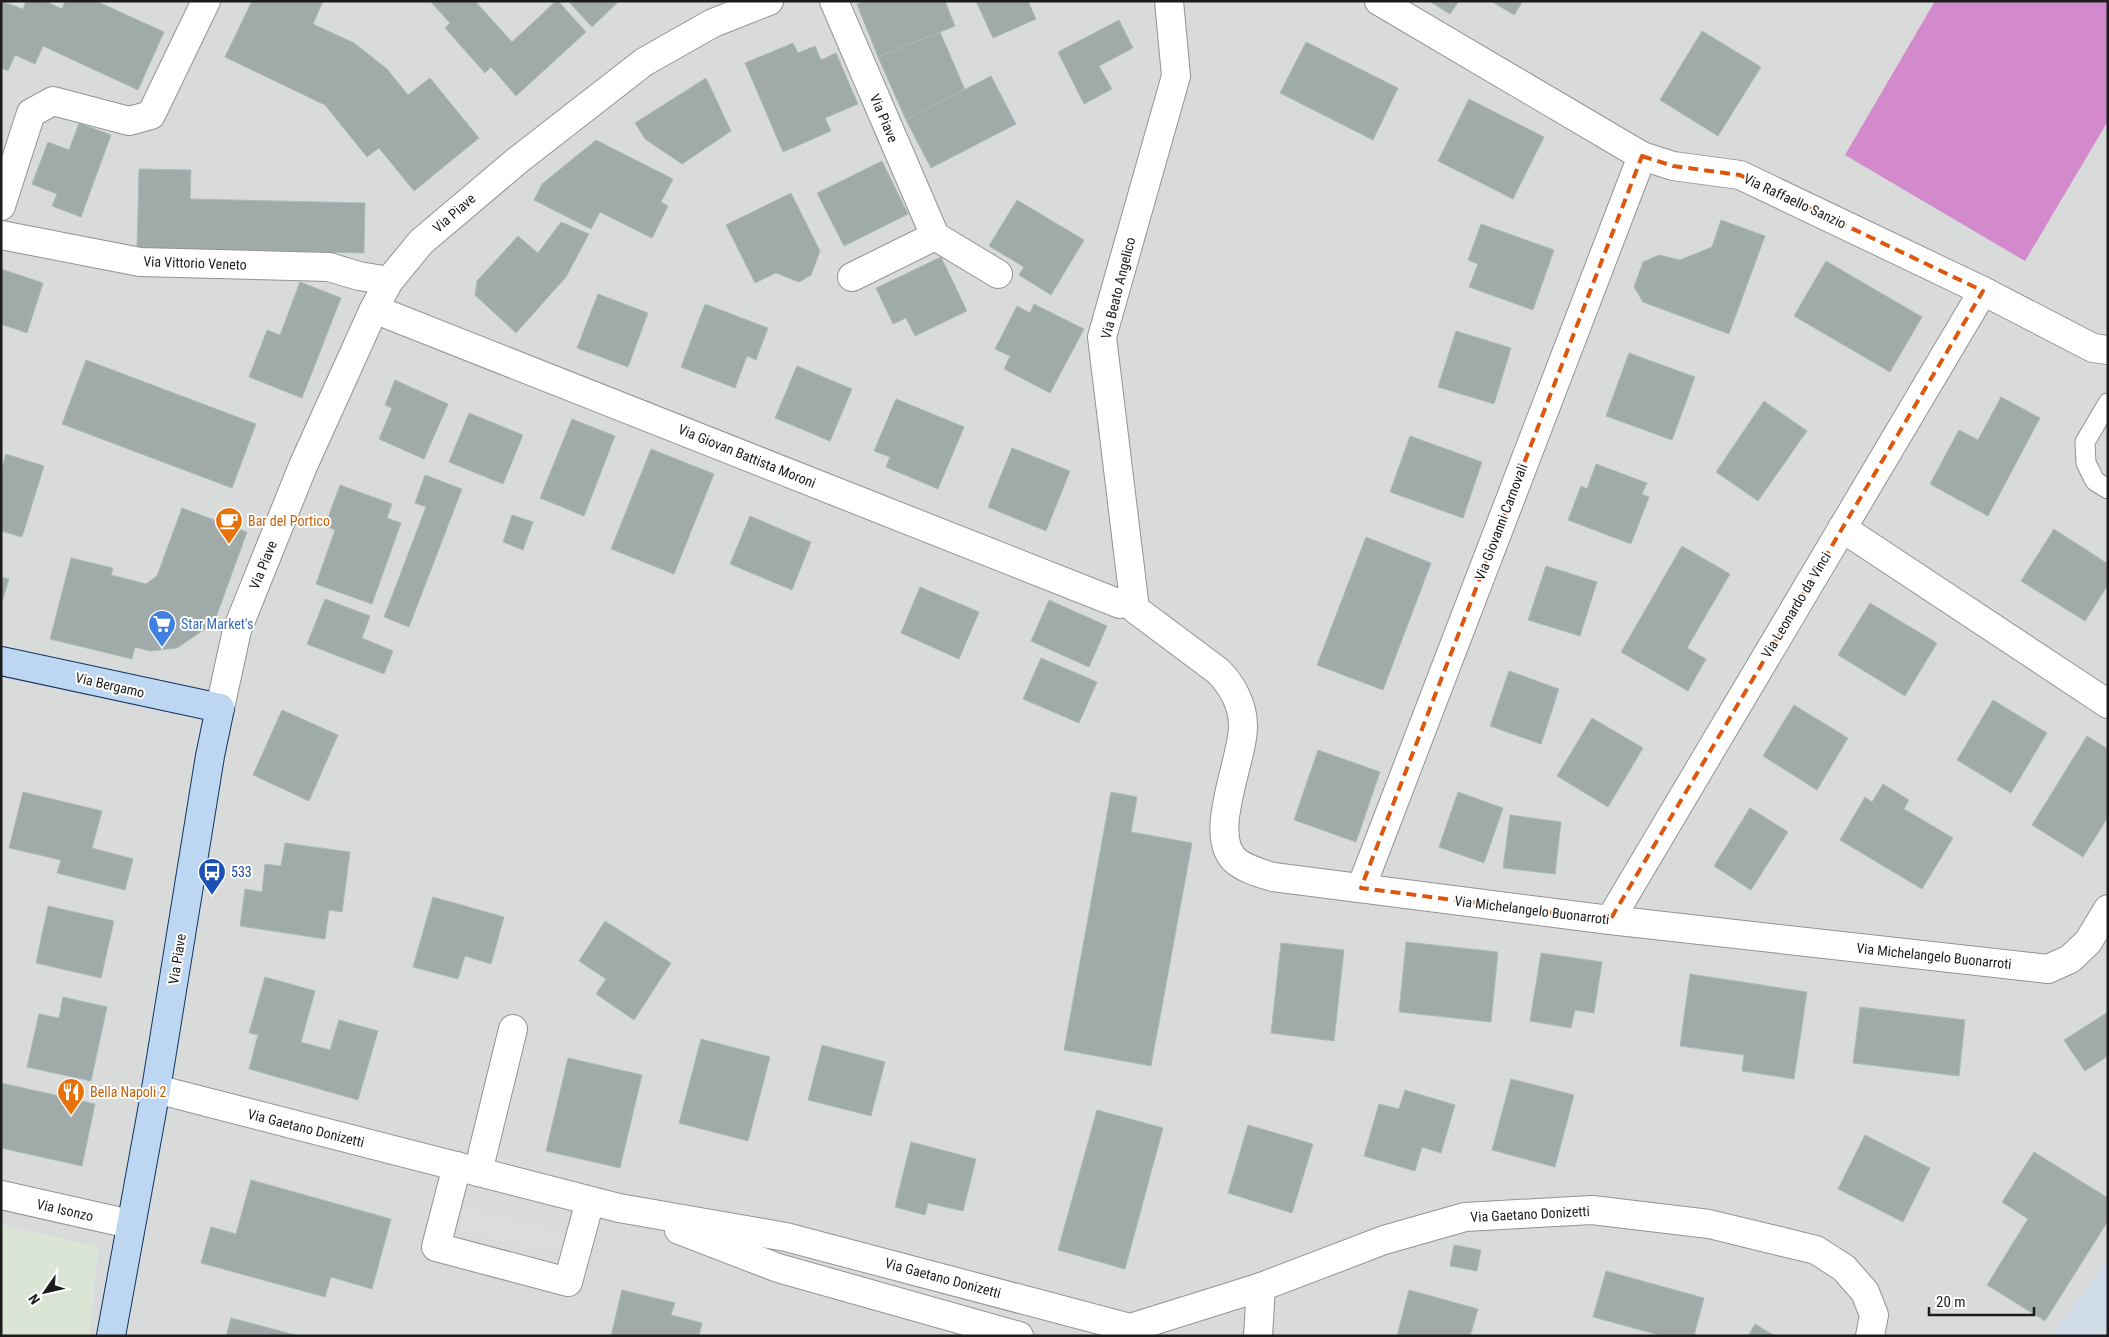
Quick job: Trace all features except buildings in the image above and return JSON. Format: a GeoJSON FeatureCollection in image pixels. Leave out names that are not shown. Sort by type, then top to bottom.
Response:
{"type":"FeatureCollection","features":[{"type":"Feature","properties":{"kind":"street"},"geometry":{"type":"LineString","coordinates":[[1,206],[31,113],[53,101],[129,121],[151,115],[206,1]]}},
{"type":"Feature","properties":{"kind":"street","name":"Via Piave"},"geometry":{"type":"LineString","coordinates":[[110,1336],[156,1089],[208,766],[237,630],[303,466],[374,309],[389,281],[421,242],[518,160],[644,62],[713,23],[770,1]]}},
{"type":"Feature","properties":{"kind":"street","name":"Via Piave"},"geometry":{"type":"LineString","coordinates":[[834,1],[935,236]]}},
{"type":"Feature","properties":{"kind":"street","name":"Via Beato Angelico"},"geometry":{"type":"LineString","coordinates":[[1127,606],[1102,337],[1176,76],[1169,1]]}},
{"type":"Feature","properties":{"kind":"street","name":"Via Raffaello Sanzio"},"geometry":{"type":"LineString","coordinates":[[1379,1],[1642,156],[1673,166],[1740,175],[1983,290],[2093,348],[2108,350]]}},
{"type":"Feature","properties":{"kind":"street","name":"Via Giovanni Carnovali"},"geometry":{"type":"LineString","coordinates":[[1361,888],[1642,156]]}},
{"type":"Feature","properties":{"kind":"street","name":"Via Vittorio Veneto"},"geometry":{"type":"LineString","coordinates":[[1,235],[140,262],[329,267],[359,276],[389,281]]}},
{"type":"Feature","properties":{"kind":"street"},"geometry":{"type":"LineString","coordinates":[[852,277],[935,236],[998,274]]}},
{"type":"Feature","properties":{"kind":"street","name":"Via Leonardo da Vinci"},"geometry":{"type":"LineString","coordinates":[[1610,920],[1983,290]]}},
{"type":"Feature","properties":{"kind":"street","name":"Via Giovan Battista Moroni"},"geometry":{"type":"LineString","coordinates":[[374,309],[1127,606]]}},
{"type":"Feature","properties":{"kind":"street"},"geometry":{"type":"LineString","coordinates":[[1842,528],[2108,704]]}},
{"type":"Feature","properties":{"kind":"street","name":"Via Michelangelo Buonarroti"},"geometry":{"type":"LineString","coordinates":[[1127,606],[1218,671],[1226,679],[1241,707],[1244,727],[1224,823],[1226,846],[1236,861],[1251,871],[1273,877],[1610,920],[2048,969],[2070,959],[2088,942],[2108,909]]}},
{"type":"Feature","properties":{"kind":"street","name":"Via Bergamo"},"geometry":{"type":"LineString","coordinates":[[1,661],[220,708]]}},
{"type":"Feature","properties":{"kind":"street"},"geometry":{"type":"LineString","coordinates":[[513,1029],[467,1169],[436,1247],[568,1282],[590,1201]]}},
{"type":"Feature","properties":{"kind":"street","name":"Via Gaetano Donizetti"},"geometry":{"type":"LineString","coordinates":[[156,1089],[619,1208],[786,1237],[1130,1328],[1261,1287],[1384,1240],[1465,1217],[1592,1210],[1709,1224],[1816,1250],[1844,1268],[1865,1292],[1874,1315],[1870,1336]]}},
{"type":"Feature","properties":{"kind":"street","name":"Via Isonzo"},"geometry":{"type":"LineString","coordinates":[[1,1195],[130,1224]]}},
{"type":"Feature","properties":{"kind":"street","name":"Via Gaetano Donizetti"},"geometry":{"type":"LineString","coordinates":[[619,1208],[778,1268],[1020,1336]]}},
{"type":"Feature","properties":{"kind":"street"},"geometry":{"type":"LineString","coordinates":[[1258,1336],[1261,1287]]}},
{"type":"Feature","properties":{"kind":"lane"},"geometry":{"type":"LineString","coordinates":[[2108,403],[2085,442],[2086,463],[2095,481],[2108,489]]}},
{"type":"Feature","properties":{"kind":"highlighted area"},"geometry":{"type":"Polygon","coordinates":[[[1642,156],[1673,166],[1740,175],[1983,291],[1610,920],[1361,888],[1642,156]]]}},
{"type":"Feature","properties":{"kind":"shaded area"},"geometry":{"type":"Polygon","coordinates":[[[1,1],[2108,1],[2108,1259],[2052,1336],[89,1336],[98,1247],[1,1225],[1,1]]]}},
{"type":"Feature","properties":{"kind":"shaded area"},"geometry":{"type":"Polygon","coordinates":[[[1935,1],[2108,1],[2108,121],[2025,261],[1845,155],[1935,1]]]}},
{"type":"Feature","properties":{"kind":"shaded area"},"geometry":{"type":"Polygon","coordinates":[[[465,1207],[569,1233],[563,1257],[459,1230],[465,1207]]]}},
{"type":"Feature","properties":{"kind":"shaded area"},"geometry":{"type":"Polygon","coordinates":[[[1,1225],[98,1247],[89,1336],[1,1336],[1,1225]]]}},
{"type":"Feature","properties":{"kind":"shaded area"},"geometry":{"type":"Polygon","coordinates":[[[2108,1259],[2108,1336],[2052,1336],[2108,1259]]]}},
{"type":"Feature","properties":{"kind":"place","name":"Bar del Portico"},"geometry":{"type":"Point","coordinates":[229,545]}},
{"type":"Feature","properties":{"kind":"place","name":"Star Market's"},"geometry":{"type":"Point","coordinates":[162,648]}},
{"type":"Feature","properties":{"kind":"place","name":"533"},"geometry":{"type":"Point","coordinates":[212,896]}},
{"type":"Feature","properties":{"kind":"place","name":"Bella Napoli 2"},"geometry":{"type":"Point","coordinates":[71,1116]}}]}
